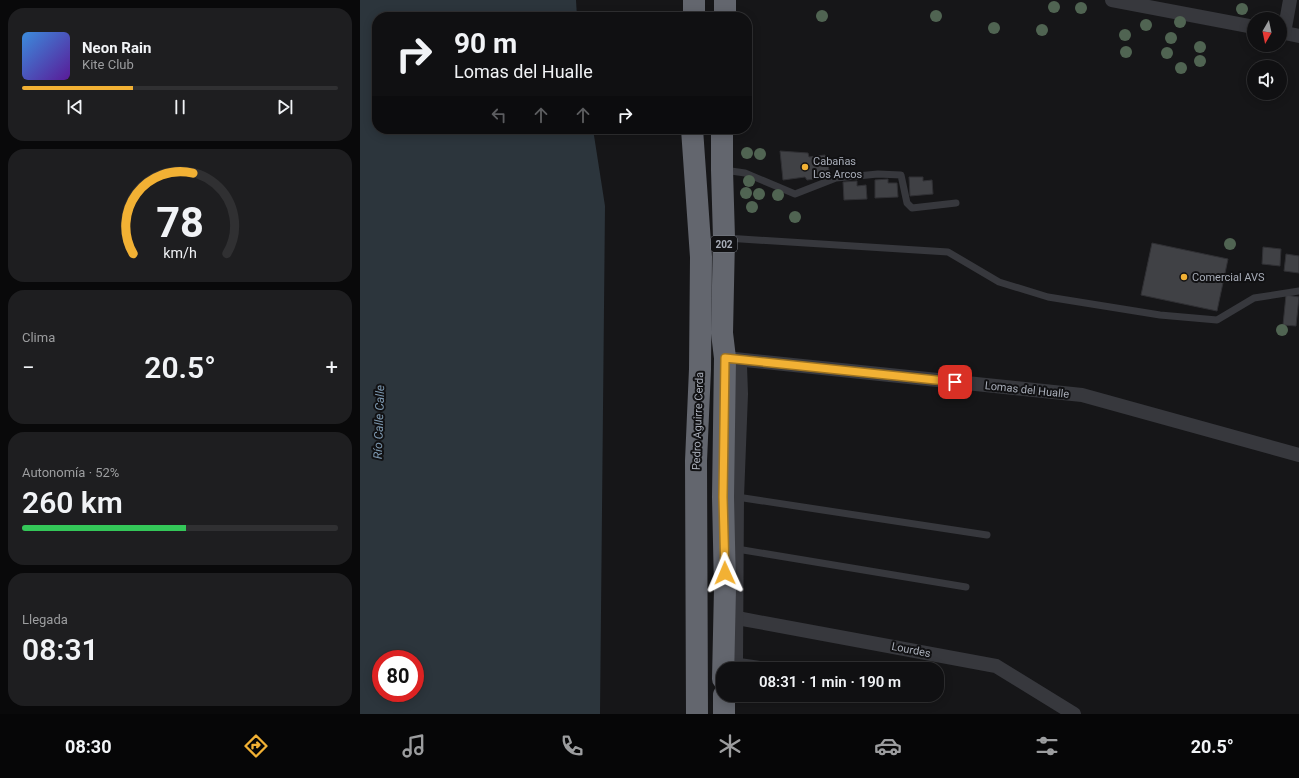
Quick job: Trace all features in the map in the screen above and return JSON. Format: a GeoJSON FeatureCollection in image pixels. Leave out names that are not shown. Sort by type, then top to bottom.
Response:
{"type":"FeatureCollection","features":[{"type":"Feature","properties":{"kind":"highway"},"geometry":{"type":"LineString","coordinates":[[694,0],[694,12]]}},
{"type":"Feature","properties":{"kind":"highway"},"geometry":{"type":"LineString","coordinates":[[725,0],[725,12]]}},
{"type":"Feature","properties":{"kind":"highway","name":"Pedro Aguirre Cerda"},"geometry":{"type":"LineString","coordinates":[[692,134],[701,257],[700,361],[696,461],[697,714]]}},
{"type":"Feature","properties":{"kind":"highway","name":"202"},"geometry":{"type":"LineString","coordinates":[[722,134],[724,238],[722,333],[732,362],[723,497],[727,662]]}},
{"type":"Feature","properties":{"kind":"highway"},"geometry":{"type":"LineString","coordinates":[[700,361],[732,362]]}},
{"type":"Feature","properties":{"kind":"highway"},"geometry":{"type":"LineString","coordinates":[[724,702],[724,714]]}},
{"type":"Feature","properties":{"kind":"street"},"geometry":{"type":"LineString","coordinates":[[1112,0],[1247,26]]}},
{"type":"Feature","properties":{"kind":"street"},"geometry":{"type":"LineString","coordinates":[[1287,12],[1290,0]]}},
{"type":"Feature","properties":{"kind":"street"},"geometry":{"type":"LineString","coordinates":[[1287,33],[1299,36]]}},
{"type":"Feature","properties":{"kind":"street"},"geometry":{"type":"LineString","coordinates":[[728,662],[737,618],[737,497],[740,401],[732,362]]}},
{"type":"Feature","properties":{"kind":"street","name":"Lomas del Hualle"},"geometry":{"type":"LineString","coordinates":[[732,362],[1082,395],[1299,455]]}},
{"type":"Feature","properties":{"kind":"street","name":"Lourdes"},"geometry":{"type":"LineString","coordinates":[[737,618],[996,666],[1074,714]]}},
{"type":"Feature","properties":{"kind":"lane"},"geometry":{"type":"LineString","coordinates":[[722,170],[745,173],[795,194],[836,178],[878,174],[901,175],[907,204],[912,208],[956,203]]}},
{"type":"Feature","properties":{"kind":"lane"},"geometry":{"type":"LineString","coordinates":[[724,238],[948,252],[1000,282],[1048,297],[1167,315],[1217,320],[1254,298],[1299,291]]}},
{"type":"Feature","properties":{"kind":"lane"},"geometry":{"type":"LineString","coordinates":[[737,497],[987,535]]}},
{"type":"Feature","properties":{"kind":"lane"},"geometry":{"type":"LineString","coordinates":[[737,549],[966,587]]}},
{"type":"Feature","properties":{"kind":"water","name":"Río Calle Calle"},"geometry":{"type":"Polygon","coordinates":[[[360,0],[576,0],[577,12],[372,12],[372,134],[594,134],[605,206],[600,714],[360,714],[360,0]]]}},
{"type":"Feature","properties":{"kind":"building","name":"Cabañas Los Arcos"},"geometry":{"type":"Polygon","coordinates":[[[780,151],[808,153],[809,157],[825,155],[831,177],[807,180],[805,177],[783,180],[780,151]]]}},
{"type":"Feature","properties":{"kind":"building"},"geometry":{"type":"Polygon","coordinates":[[[909,177],[923,177],[923,181],[932,180],[933,194],[910,196],[909,177]]]}},
{"type":"Feature","properties":{"kind":"building"},"geometry":{"type":"Polygon","coordinates":[[[888,179],[888,183],[897,183],[898,197],[875,198],[875,180],[888,179]]]}},
{"type":"Feature","properties":{"kind":"building"},"geometry":{"type":"Polygon","coordinates":[[[857,181],[857,186],[866,185],[867,199],[844,200],[843,182],[857,181]]]}},
{"type":"Feature","properties":{"kind":"building","name":"Comercial AVS"},"geometry":{"type":"Polygon","coordinates":[[[1152,243],[1228,259],[1217,311],[1141,295],[1152,243]]]}},
{"type":"Feature","properties":{"kind":"building"},"geometry":{"type":"Polygon","coordinates":[[[1263,247],[1281,249],[1280,266],[1262,264],[1263,247]]]}},
{"type":"Feature","properties":{"kind":"building"},"geometry":{"type":"Polygon","coordinates":[[[1286,254],[1299,256],[1299,273],[1284,271],[1286,254]]]}},
{"type":"Feature","properties":{"kind":"building"},"geometry":{"type":"Polygon","coordinates":[[[1286,295],[1299,297],[1296,326],[1283,325],[1286,295]]]}},
{"type":"Feature","properties":{"kind":"place","name":"Cabañas Los Arcos"},"geometry":{"type":"Point","coordinates":[805,167]}},
{"type":"Feature","properties":{"kind":"place","name":"Comercial AVS"},"geometry":{"type":"Point","coordinates":[1184,277]}},
{"type":"Feature","properties":{"kind":"route"},"geometry":{"type":"LineString","coordinates":[[725,573],[723,497],[725,358],[955,382]]}}]}
